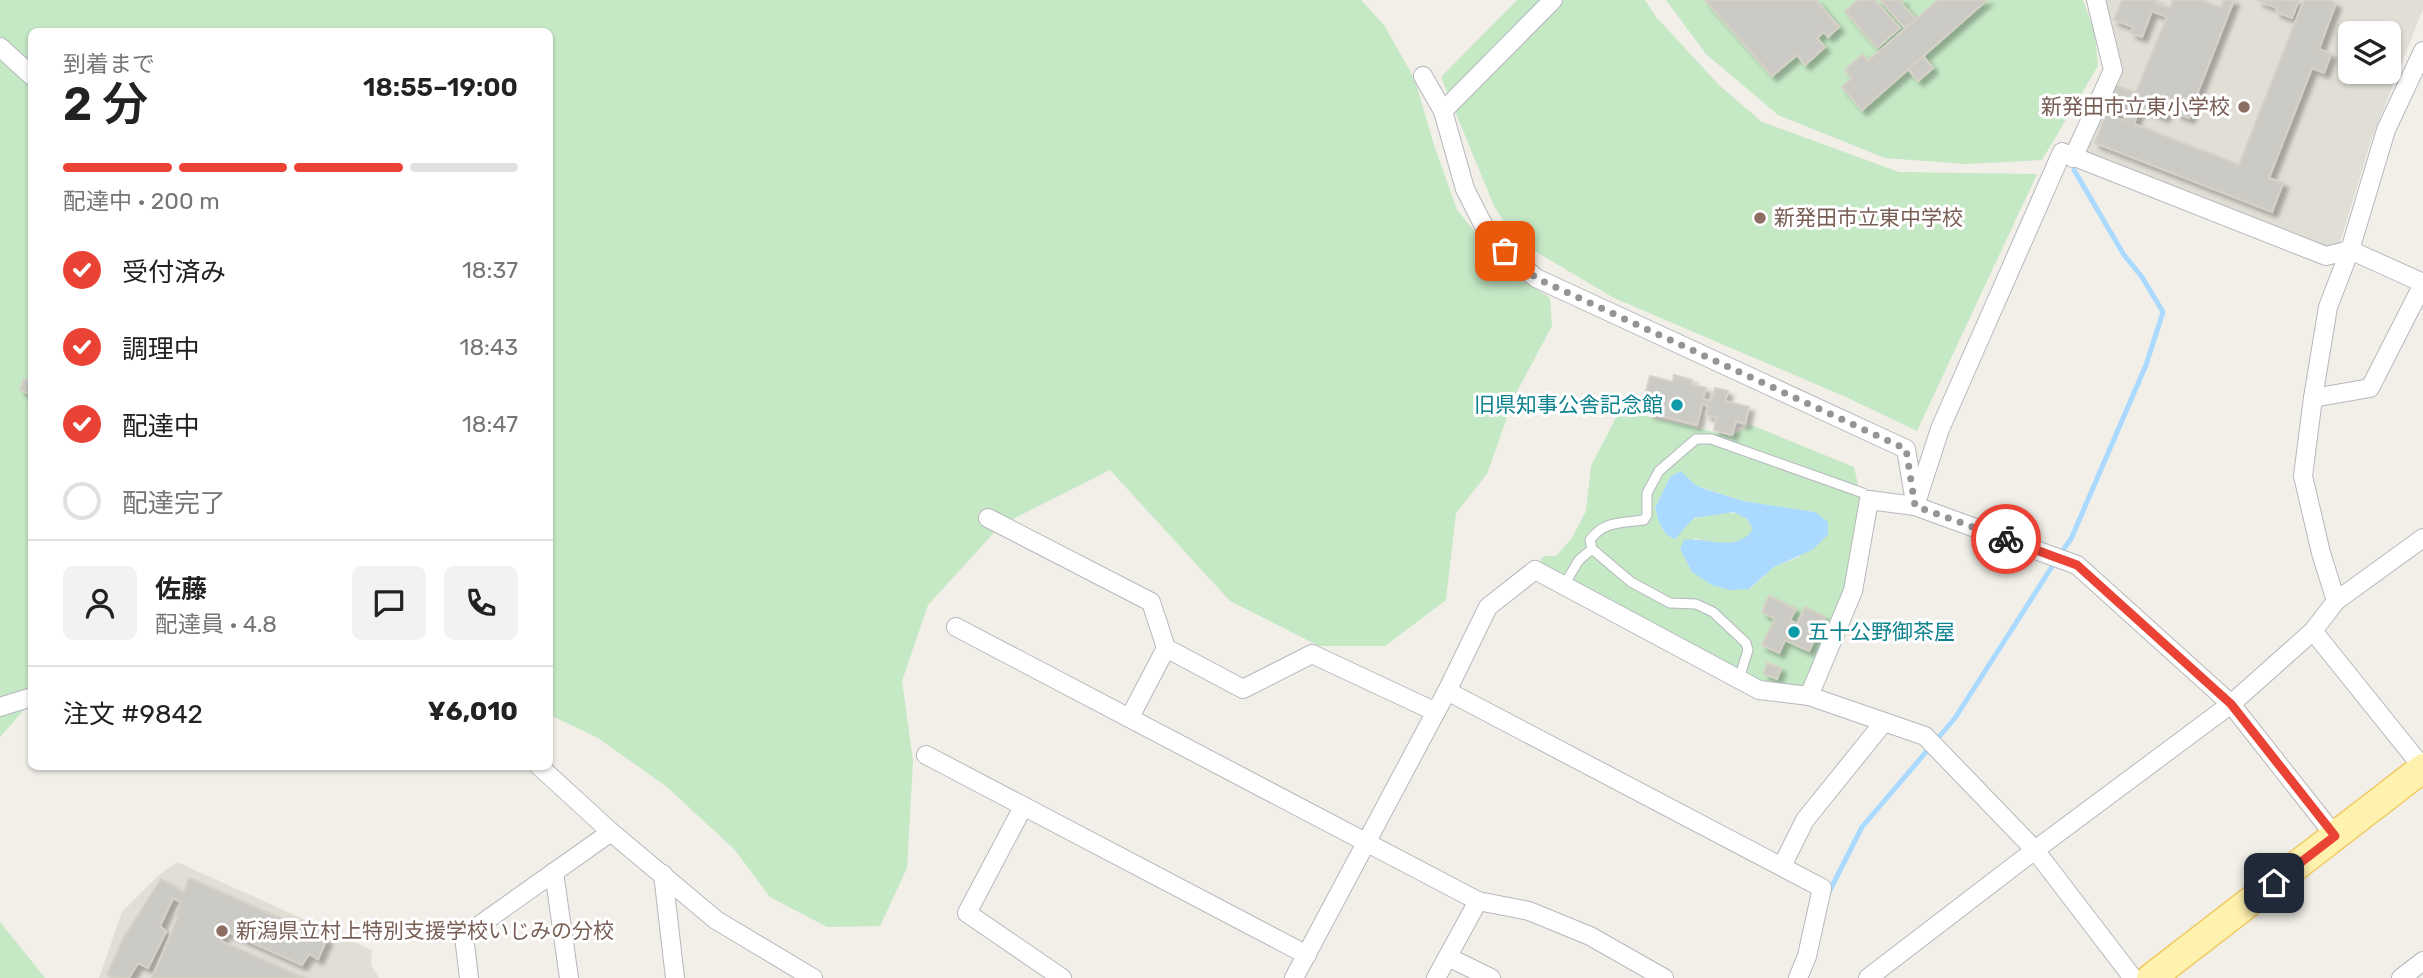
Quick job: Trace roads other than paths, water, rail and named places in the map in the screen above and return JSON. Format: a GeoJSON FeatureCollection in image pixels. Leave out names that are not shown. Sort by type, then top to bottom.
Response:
{"type":"FeatureCollection","features":[{"type":"Feature","properties":{"kind":"main road"},"geometry":{"type":"LineString","coordinates":[[2151,978],[2423,768]]}},
{"type":"Feature","properties":{"kind":"street"},"geometry":{"type":"LineString","coordinates":[[1443,111],[1553,0]]}},
{"type":"Feature","properties":{"kind":"street"},"geometry":{"type":"LineString","coordinates":[[2073,158],[2113,70],[2096,0]]}},
{"type":"Feature","properties":{"kind":"street"},"geometry":{"type":"LineString","coordinates":[[0,47],[28,72]]}},
{"type":"Feature","properties":{"kind":"street"},"geometry":{"type":"LineString","coordinates":[[2336,601],[2321,553],[2303,476],[2313,398],[2328,307],[2350,250],[2386,130],[2423,51]]}},
{"type":"Feature","properties":{"kind":"street"},"geometry":{"type":"LineString","coordinates":[[1423,76],[1443,111],[1465,189],[1490,238],[1536,278],[1906,449],[1915,506]]}},
{"type":"Feature","properties":{"kind":"street"},"geometry":{"type":"LineString","coordinates":[[1915,506],[1940,429],[2062,152],[2326,256],[2350,250],[2423,283],[2370,388],[2313,398]]}},
{"type":"Feature","properties":{"kind":"street"},"geometry":{"type":"LineString","coordinates":[[1809,696],[1853,591],[1869,500],[1915,506],[2077,565],[2231,704],[2335,836]]}},
{"type":"Feature","properties":{"kind":"street"},"geometry":{"type":"LineString","coordinates":[[988,518],[1151,602],[1166,649],[1243,689],[1312,654],[1436,712]]}},
{"type":"Feature","properties":{"kind":"street"},"geometry":{"type":"LineString","coordinates":[[1868,978],[2231,704],[2314,631],[2336,601],[2423,538]]}},
{"type":"Feature","properties":{"kind":"street"},"geometry":{"type":"LineString","coordinates":[[1294,978],[1367,844],[1488,607],[1535,570],[1759,690],[1809,696],[1925,736],[2035,850],[2133,978]]}},
{"type":"Feature","properties":{"kind":"street"},"geometry":{"type":"LineString","coordinates":[[956,627],[1478,901],[1530,911],[1590,936],[1664,978]]}},
{"type":"Feature","properties":{"kind":"street"},"geometry":{"type":"LineString","coordinates":[[2314,631],[2423,768]]}},
{"type":"Feature","properties":{"kind":"street"},"geometry":{"type":"LineString","coordinates":[[1130,718],[1166,649]]}},
{"type":"Feature","properties":{"kind":"street"},"geometry":{"type":"LineString","coordinates":[[1447,691],[1822,888],[1807,956],[1798,978]]}},
{"type":"Feature","properties":{"kind":"street"},"geometry":{"type":"LineString","coordinates":[[0,706],[28,698]]}},
{"type":"Feature","properties":{"kind":"street"},"geometry":{"type":"LineString","coordinates":[[1782,866],[1805,820],[1884,722]]}},
{"type":"Feature","properties":{"kind":"street"},"geometry":{"type":"LineString","coordinates":[[926,755],[1307,955]]}},
{"type":"Feature","properties":{"kind":"street"},"geometry":{"type":"LineString","coordinates":[[543,770],[611,832],[716,920],[813,978]]}},
{"type":"Feature","properties":{"kind":"street"},"geometry":{"type":"LineString","coordinates":[[1023,807],[967,913],[1062,978]]}},
{"type":"Feature","properties":{"kind":"street"},"geometry":{"type":"LineString","coordinates":[[469,978],[464,936],[611,832]]}},
{"type":"Feature","properties":{"kind":"street"},"geometry":{"type":"LineString","coordinates":[[554,872],[569,978]]}},
{"type":"Feature","properties":{"kind":"street"},"geometry":{"type":"LineString","coordinates":[[663,874],[675,978]]}},
{"type":"Feature","properties":{"kind":"street"},"geometry":{"type":"LineString","coordinates":[[1436,978],[1478,901]]}},
{"type":"Feature","properties":{"kind":"street"},"geometry":{"type":"LineString","coordinates":[[1448,957],[1492,978]]}},
{"type":"Feature","properties":{"kind":"street"},"geometry":{"type":"LineString","coordinates":[[2401,978],[2423,961]]}},
{"type":"Feature","properties":{"kind":"lane"},"geometry":{"type":"LineString","coordinates":[[1739,679],[1748,650],[1746,643],[1713,612],[1696,604],[1670,603],[1631,582],[1592,549],[1590,540],[1598,529],[1644,520],[1647,515],[1647,493],[1659,471],[1696,439],[1711,439],[1863,493],[1869,500]]}},
{"type":"Feature","properties":{"kind":"lane"},"geometry":{"type":"LineString","coordinates":[[1564,585],[1579,559],[1592,549]]}},
{"type":"Feature","properties":{"kind":"water"},"geometry":{"type":"Polygon","coordinates":[[[1681,471],[1702,488],[1743,501],[1815,512],[1828,522],[1828,535],[1812,550],[1774,567],[1749,589],[1729,590],[1712,585],[1692,572],[1680,549],[1684,540],[1738,541],[1753,529],[1747,519],[1734,512],[1694,518],[1675,539],[1670,537],[1661,526],[1655,508],[1670,477],[1681,471]]]}},
{"type":"Feature","properties":{"kind":"waterway"},"geometry":{"type":"LineString","coordinates":[[2060,554],[2071,539],[2146,365],[2163,312],[2142,277],[2124,255],[2074,170]]}},
{"type":"Feature","properties":{"kind":"waterway"},"geometry":{"type":"LineString","coordinates":[[1828,894],[1862,827],[1955,718],[2055,562]]}},
{"type":"Feature","properties":{"kind":"place","name":"新発田市立東小学校"},"geometry":{"type":"Point","coordinates":[2244,107]}},
{"type":"Feature","properties":{"kind":"place","name":"新発田市立東中学校"},"geometry":{"type":"Point","coordinates":[1760,218]}},
{"type":"Feature","properties":{"kind":"place","name":"旧県知事公舎記念館"},"geometry":{"type":"Point","coordinates":[1677,405]}},
{"type":"Feature","properties":{"kind":"place","name":"五十公野御茶屋"},"geometry":{"type":"Point","coordinates":[1794,632]}},
{"type":"Feature","properties":{"kind":"place","name":"新潟県立村上特別支援学校いじみの分校"},"geometry":{"type":"Point","coordinates":[222,931]}}]}
